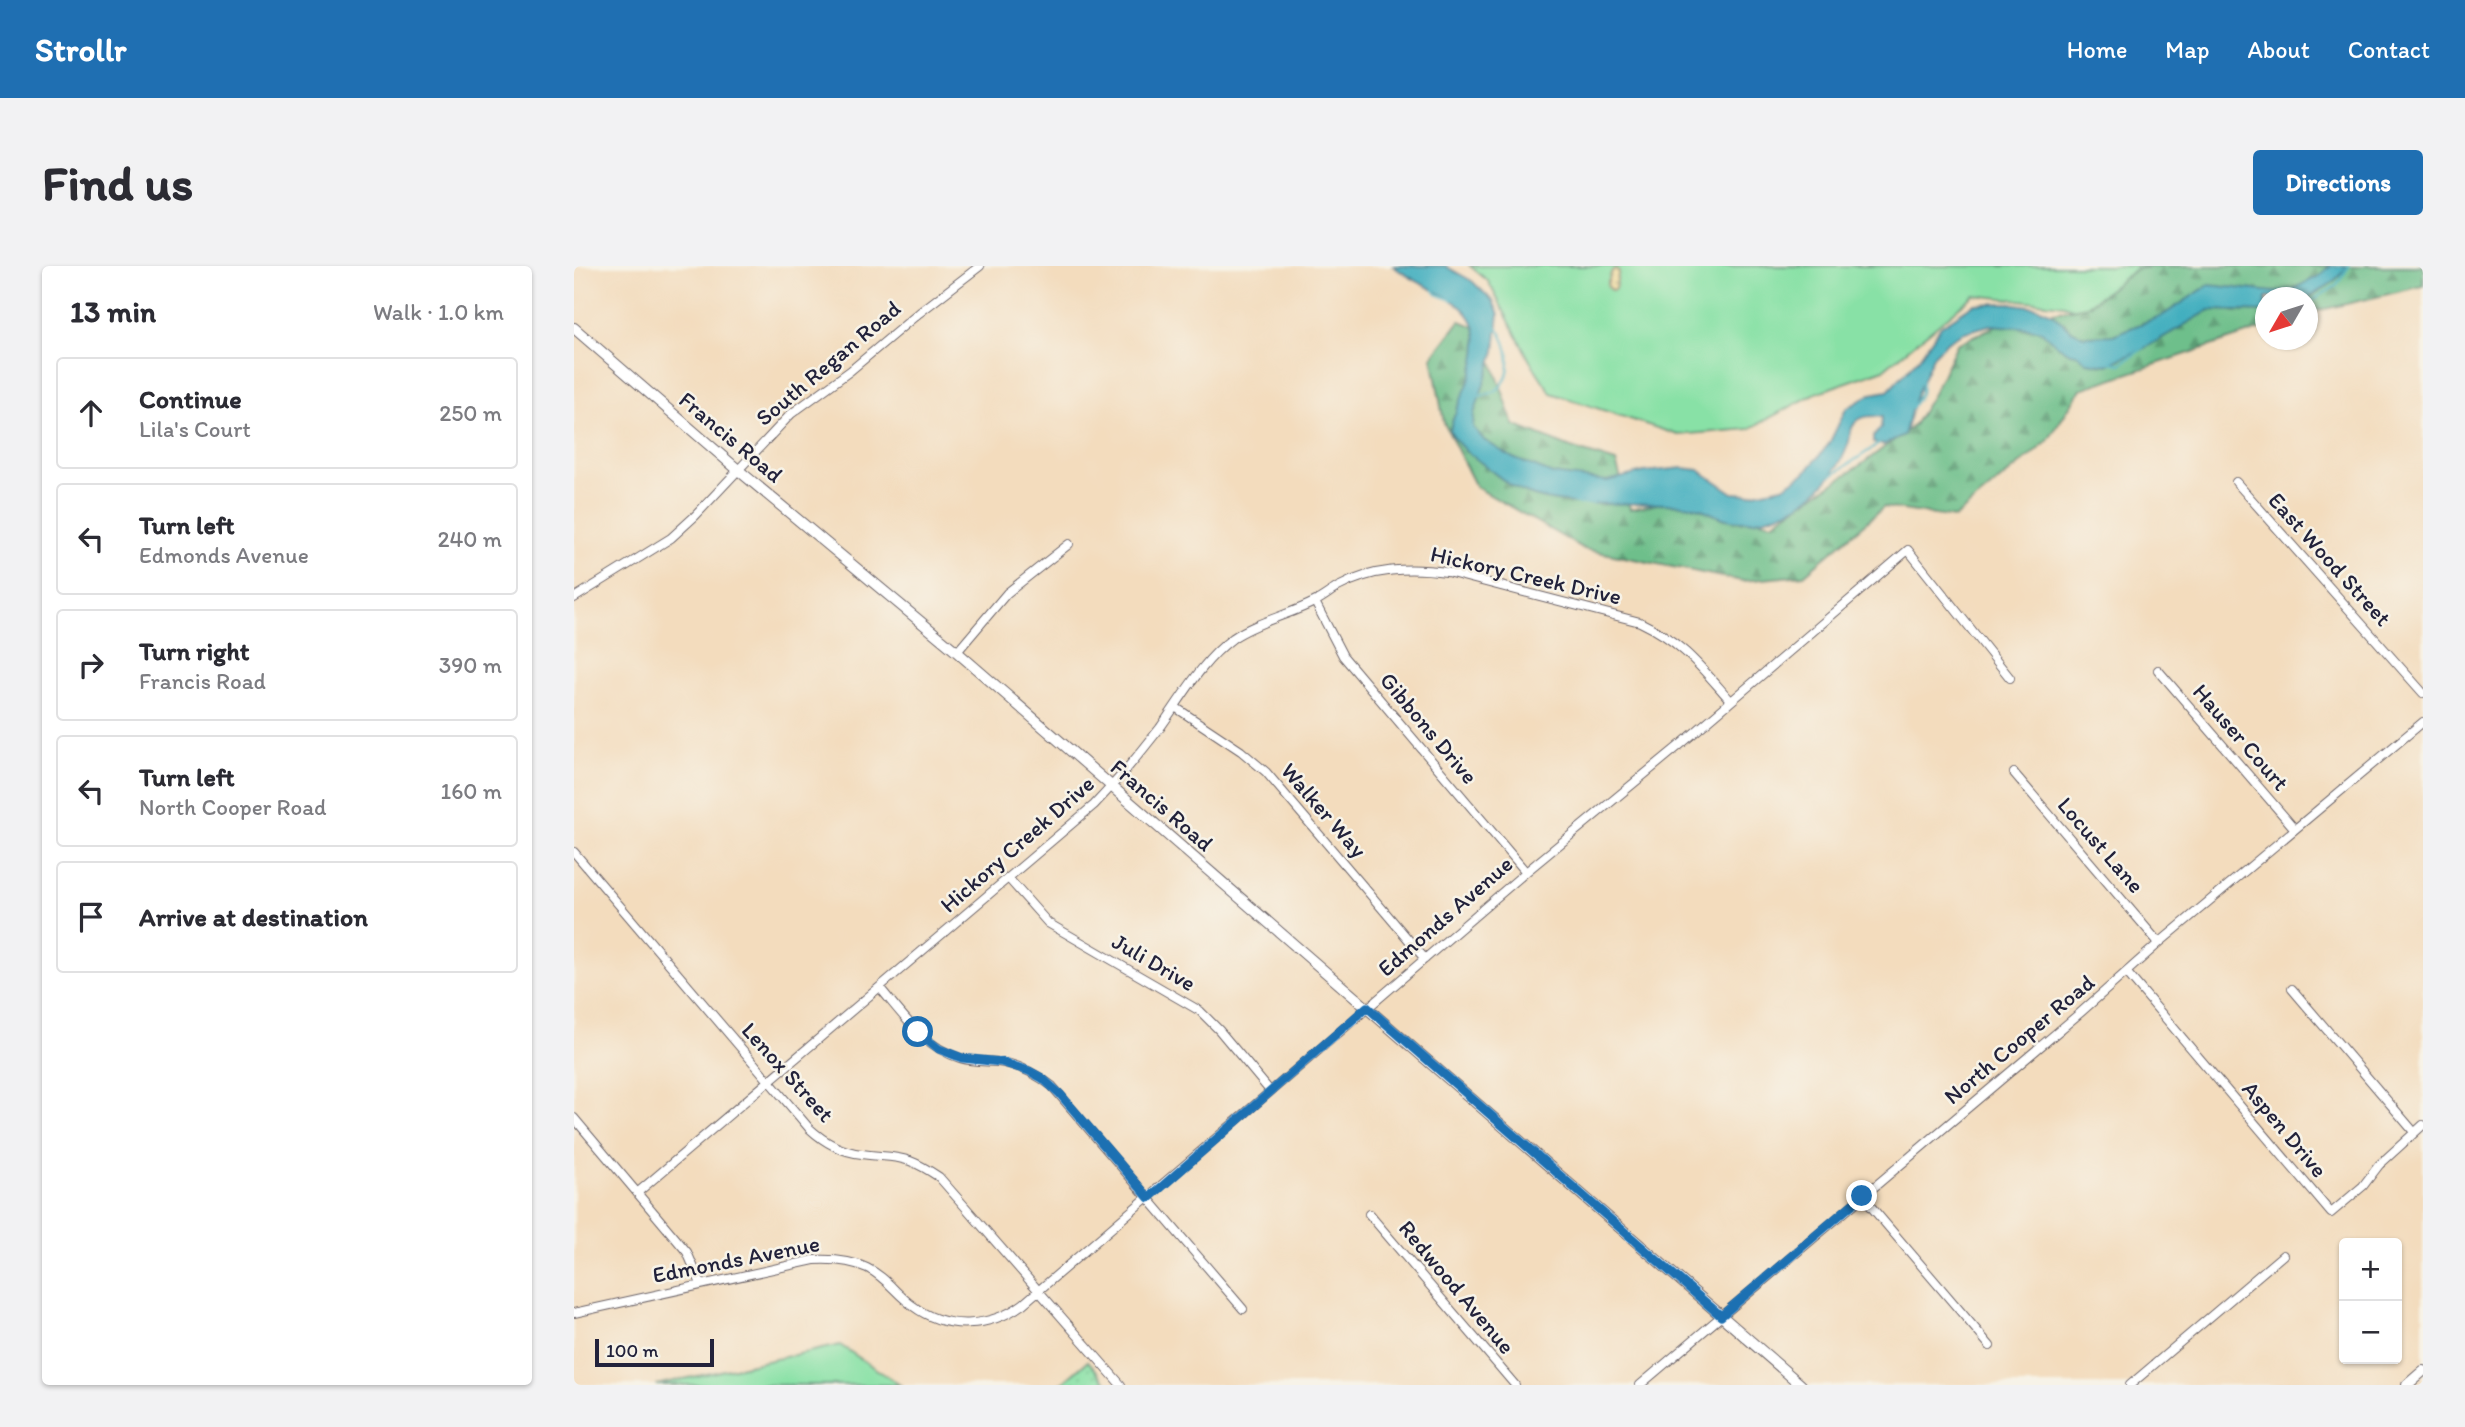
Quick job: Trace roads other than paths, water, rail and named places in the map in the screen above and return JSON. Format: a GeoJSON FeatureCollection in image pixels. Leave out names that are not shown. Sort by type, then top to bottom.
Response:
{"type":"FeatureCollection","features":[{"type":"Feature","properties":{"kind":"street","name":"South Regan Road"},"geometry":{"type":"LineString","coordinates":[[574,598],[671,538],[791,414],[850,371],[980,266]]}},
{"type":"Feature","properties":{"kind":"street","name":"Francis Road"},"geometry":{"type":"LineString","coordinates":[[574,328],[737,469],[957,652],[1801,1385]]}},
{"type":"Feature","properties":{"kind":"street","name":"East Wood Street"},"geometry":{"type":"LineString","coordinates":[[2236,482],[2423,693]]}},
{"type":"Feature","properties":{"kind":"street"},"geometry":{"type":"LineString","coordinates":[[957,652],[1007,593],[1069,544]]}},
{"type":"Feature","properties":{"kind":"street","name":"Edmonds Avenue"},"geometry":{"type":"LineString","coordinates":[[574,1313],[814,1260],[848,1261],[879,1275],[919,1311],[941,1321],[978,1323],[998,1318],[1039,1292],[1367,1007],[1908,550],[2010,678]]}},
{"type":"Feature","properties":{"kind":"street","name":"Hickory Creek Drive"},"geometry":{"type":"LineString","coordinates":[[637,1193],[1094,805],[1175,707],[1198,671],[1235,637],[1315,602],[1339,586],[1368,574],[1420,568],[1447,572],[1640,622],[1664,633],[1686,650],[1730,700]]}},
{"type":"Feature","properties":{"kind":"street","name":"Gibbons Drive"},"geometry":{"type":"LineString","coordinates":[[1315,602],[1343,656],[1526,872]]}},
{"type":"Feature","properties":{"kind":"street","name":"Hauser Court"},"geometry":{"type":"LineString","coordinates":[[2158,670],[2294,828]]}},
{"type":"Feature","properties":{"kind":"street","name":"Walker Way"},"geometry":{"type":"LineString","coordinates":[[1175,707],[1241,751],[1266,772],[1425,959]]}},
{"type":"Feature","properties":{"kind":"street","name":"North Cooper Road"},"geometry":{"type":"LineString","coordinates":[[1640,1385],[2127,973],[2294,828],[2423,722]]}},
{"type":"Feature","properties":{"kind":"street","name":"Locust Lane"},"geometry":{"type":"LineString","coordinates":[[2014,773],[2159,943]]}},
{"type":"Feature","properties":{"kind":"street","name":"Lenox Street"},"geometry":{"type":"LineString","coordinates":[[574,852],[809,1128],[831,1144],[850,1152],[903,1159],[939,1177],[1121,1385]]}},
{"type":"Feature","properties":{"kind":"street","name":"Juli Drive"},"geometry":{"type":"LineString","coordinates":[[1009,878],[1048,923],[1200,1011],[1270,1091]]}},
{"type":"Feature","properties":{"kind":"street","name":"Aspen Drive"},"geometry":{"type":"LineString","coordinates":[[2127,973],[2331,1213],[2363,1186],[2379,1165],[2423,1125]]}},
{"type":"Feature","properties":{"kind":"street"},"geometry":{"type":"LineString","coordinates":[[880,988],[918,1032],[939,1049],[962,1058],[1015,1066],[1029,1071],[1052,1086],[1243,1309]]}},
{"type":"Feature","properties":{"kind":"street"},"geometry":{"type":"LineString","coordinates":[[2292,989],[2414,1132]]}},
{"type":"Feature","properties":{"kind":"street"},"geometry":{"type":"LineString","coordinates":[[574,1118],[687,1252],[701,1284]]}},
{"type":"Feature","properties":{"kind":"street"},"geometry":{"type":"LineString","coordinates":[[1862,1196],[1990,1346]]}},
{"type":"Feature","properties":{"kind":"street","name":"Redwood Avenue"},"geometry":{"type":"LineString","coordinates":[[1369,1214],[1515,1385]]}},
{"type":"Feature","properties":{"kind":"street"},"geometry":{"type":"LineString","coordinates":[[2130,1385],[2283,1255]]}},
{"type":"Feature","properties":{"kind":"street"},"geometry":{"type":"LineString","coordinates":[[2407,1385],[2423,1371]]}},
{"type":"Feature","properties":{"kind":"water"},"geometry":{"type":"Polygon","coordinates":[[[1393,266],[1445,266],[1472,281],[1493,301],[1499,314],[1495,351],[1474,414],[1473,427],[1484,440],[1513,458],[1553,474],[1607,481],[1644,472],[1683,468],[1699,470],[1733,493],[1749,494],[1783,487],[1805,473],[1829,444],[1846,409],[1871,394],[1888,391],[1919,358],[1941,326],[1974,304],[2008,303],[2036,307],[2050,312],[2071,330],[2084,336],[2113,335],[2163,315],[2209,285],[2255,290],[2255,312],[2210,310],[2143,349],[2107,365],[2087,362],[2057,345],[2041,331],[2029,328],[1990,325],[1962,333],[1948,341],[1933,356],[1915,398],[1904,435],[1883,445],[1873,443],[1873,437],[1881,428],[1882,417],[1869,416],[1860,419],[1853,426],[1839,464],[1810,497],[1777,515],[1760,520],[1735,521],[1692,506],[1562,502],[1523,492],[1502,480],[1465,450],[1450,431],[1471,375],[1477,350],[1476,330],[1469,316],[1458,305],[1393,266]]]}},
{"type":"Feature","properties":{"kind":"water"},"geometry":{"type":"Polygon","coordinates":[[[2330,266],[2349,266],[2332,283],[2318,292],[2318,287],[2297,287],[2319,276],[2330,266]]]}},
{"type":"Feature","properties":{"kind":"waterway"},"geometry":{"type":"LineString","coordinates":[[2318,297],[2336,286],[2349,266]]}},
{"type":"Feature","properties":{"kind":"waterway"},"geometry":{"type":"LineString","coordinates":[[1434,290],[1452,300]]}},
{"type":"Feature","properties":{"kind":"waterway"},"geometry":{"type":"LineString","coordinates":[[1478,396],[1494,392],[1506,378],[1508,351],[1496,326]]}},
{"type":"Feature","properties":{"kind":"waterway"},"geometry":{"type":"LineString","coordinates":[[2109,362],[2121,364],[2143,348]]}},
{"type":"Feature","properties":{"kind":"waterway"},"geometry":{"type":"LineString","coordinates":[[1911,408],[1921,393],[1922,382]]}},
{"type":"Feature","properties":{"kind":"waterway"},"geometry":{"type":"LineString","coordinates":[[1832,475],[1879,444]]}},
{"type":"Feature","properties":{"kind":"waterway"},"geometry":{"type":"LineString","coordinates":[[1572,501],[1580,504],[1593,503]]}}]}
